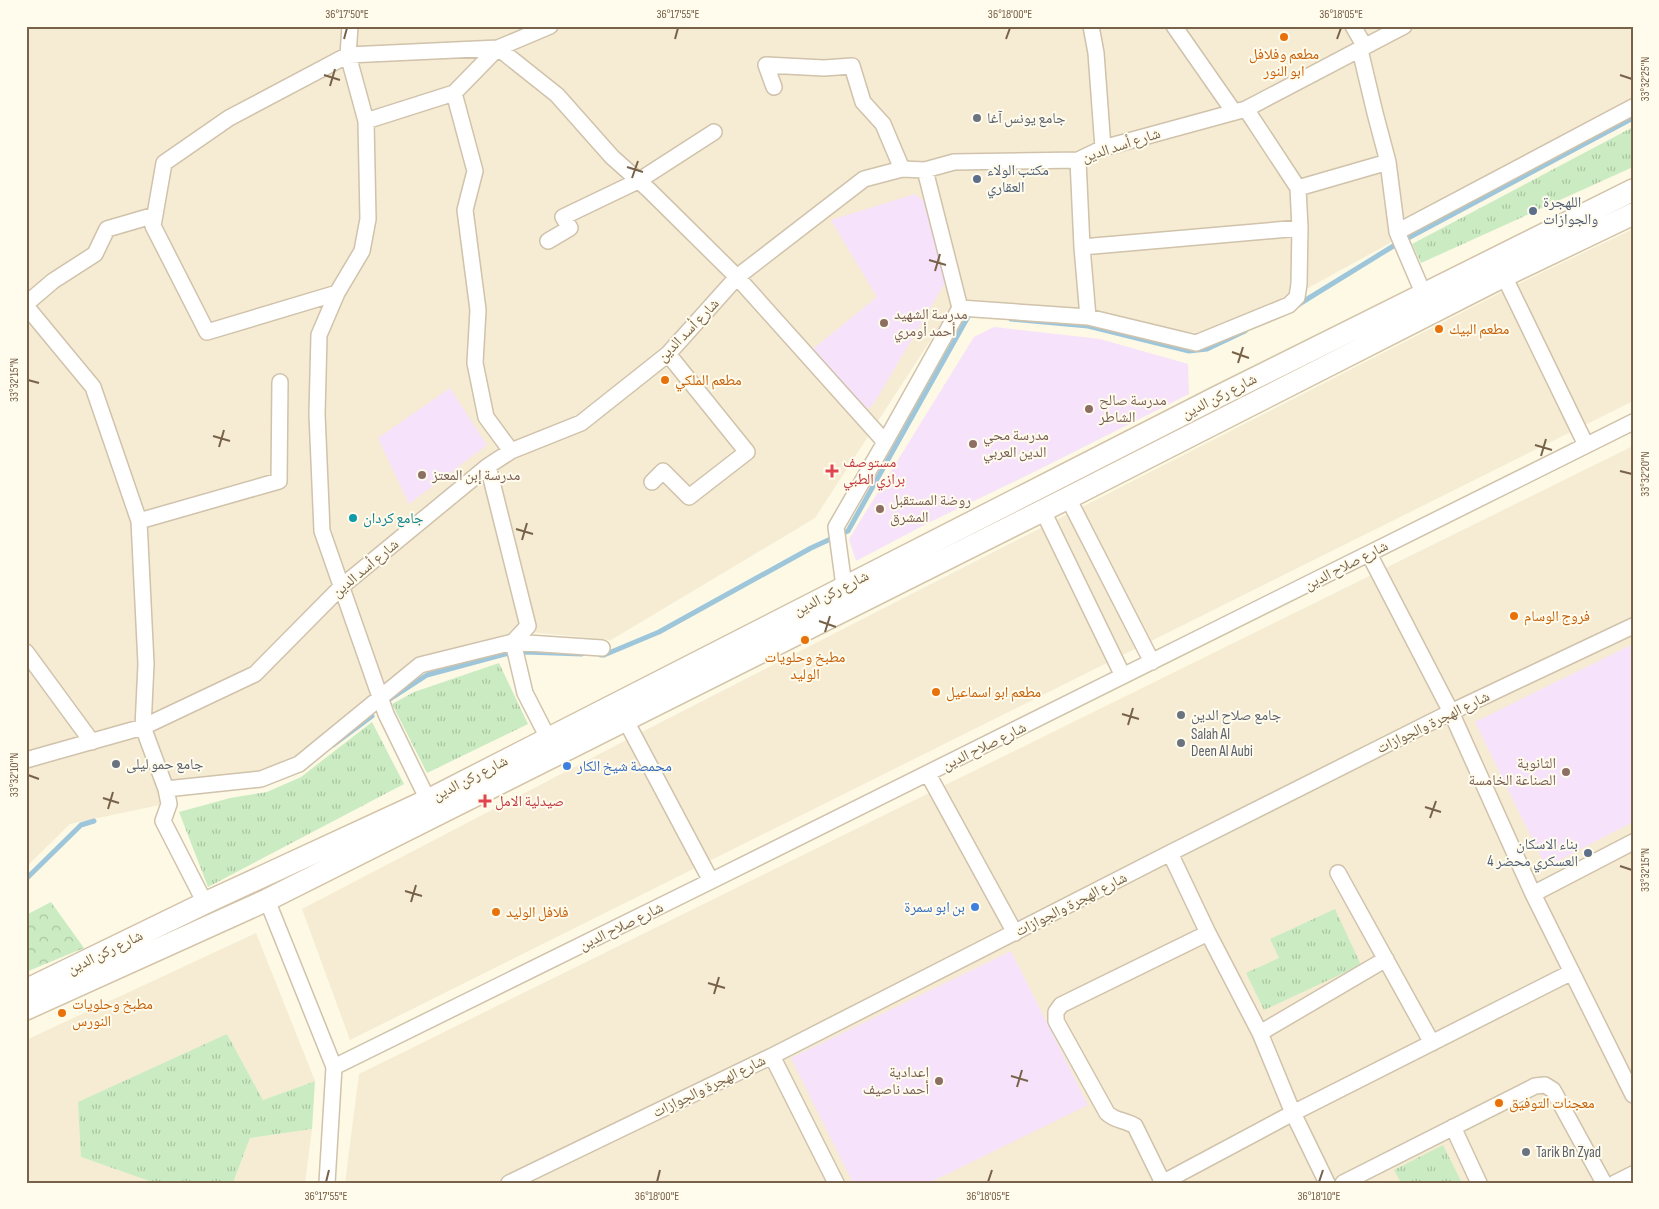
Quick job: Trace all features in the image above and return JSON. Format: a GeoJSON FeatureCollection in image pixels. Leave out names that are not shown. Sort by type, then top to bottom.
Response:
{"type":"FeatureCollection","features":[{"type":"Feature","properties":{"kind":"main road","name":"شارع ركن الدين"},"geometry":{"type":"LineString","coordinates":[[26,990],[205,903],[428,800],[1217,397],[1633,190]]}},
{"type":"Feature","properties":{"kind":"main road","name":"شارع ركن الدين"},"geometry":{"type":"LineString","coordinates":[[26,1009],[267,900],[1043,511],[1504,276],[1633,214]]}},
{"type":"Feature","properties":{"kind":"street"},"geometry":{"type":"LineString","coordinates":[[350,26],[348,55],[366,120],[368,219],[362,251],[337,294],[319,335],[317,414],[322,531],[340,588],[386,714],[428,800]]}},
{"type":"Feature","properties":{"kind":"street"},"geometry":{"type":"LineString","coordinates":[[337,294],[207,332],[153,226],[164,162],[229,118],[348,55],[498,48],[550,26]]}},
{"type":"Feature","properties":{"kind":"street"},"geometry":{"type":"LineString","coordinates":[[1091,26],[1096,53],[1103,148]]}},
{"type":"Feature","properties":{"kind":"street"},"geometry":{"type":"LineString","coordinates":[[960,308],[1088,317],[1197,350],[1288,305],[1298,296],[1300,228],[1298,188],[1174,26]]}},
{"type":"Feature","properties":{"kind":"street"},"geometry":{"type":"LineString","coordinates":[[1353,26],[1362,48],[1375,113],[1388,162],[1397,232],[1424,295]]}},
{"type":"Feature","properties":{"kind":"street","name":"شارع أسد الدين"},"geometry":{"type":"LineString","coordinates":[[26,760],[143,727],[256,674],[340,588],[488,466],[511,451],[581,423],[668,354],[737,278],[864,179],[902,169],[926,170],[954,162],[1078,160],[1103,148],[1240,110],[1404,26]]}},
{"type":"Feature","properties":{"kind":"street"},"geometry":{"type":"LineString","coordinates":[[366,120],[454,93],[498,48]]}},
{"type":"Feature","properties":{"kind":"street"},"geometry":{"type":"LineString","coordinates":[[498,48],[557,95],[612,157],[737,278],[885,442]]}},
{"type":"Feature","properties":{"kind":"street"},"geometry":{"type":"LineString","coordinates":[[774,87],[766,65],[824,68],[852,66],[863,102],[883,124],[902,169]]}},
{"type":"Feature","properties":{"kind":"street"},"geometry":{"type":"LineString","coordinates":[[454,93],[475,171],[465,210],[478,310],[475,363],[486,417],[511,451]]}},
{"type":"Feature","properties":{"kind":"street"},"geometry":{"type":"LineString","coordinates":[[1397,232],[1633,107]]}},
{"type":"Feature","properties":{"kind":"street"},"geometry":{"type":"LineString","coordinates":[[548,241],[570,228],[563,217],[638,181],[714,132]]}},
{"type":"Feature","properties":{"kind":"street"},"geometry":{"type":"LineString","coordinates":[[1078,160],[1088,317]]}},
{"type":"Feature","properties":{"kind":"street"},"geometry":{"type":"LineString","coordinates":[[1298,188],[1388,162]]}},
{"type":"Feature","properties":{"kind":"street"},"geometry":{"type":"LineString","coordinates":[[844,586],[837,546],[836,527],[960,308],[926,170]]}},
{"type":"Feature","properties":{"kind":"street"},"geometry":{"type":"LineString","coordinates":[[155,215],[107,229],[95,254],[53,281],[26,305],[93,387],[139,521],[146,664],[143,727],[167,796],[163,822],[205,903]]}},
{"type":"Feature","properties":{"kind":"street"},"geometry":{"type":"LineString","coordinates":[[1082,246],[1300,228]]}},
{"type":"Feature","properties":{"kind":"street"},"geometry":{"type":"LineString","coordinates":[[1504,276],[1586,445]]}},
{"type":"Feature","properties":{"kind":"street"},"geometry":{"type":"LineString","coordinates":[[652,482],[663,471],[689,497],[747,452],[668,354]]}},
{"type":"Feature","properties":{"kind":"street"},"geometry":{"type":"LineString","coordinates":[[139,521],[279,481],[280,382]]}},
{"type":"Feature","properties":{"kind":"street","name":"شارع صلاح الدين"},"geometry":{"type":"LineString","coordinates":[[334,1067],[928,774],[1633,422]]}},
{"type":"Feature","properties":{"kind":"street"},"geometry":{"type":"LineString","coordinates":[[488,466],[528,626],[513,642]]}},
{"type":"Feature","properties":{"kind":"street"},"geometry":{"type":"LineString","coordinates":[[1068,498],[1152,662]]}},
{"type":"Feature","properties":{"kind":"street"},"geometry":{"type":"LineString","coordinates":[[1043,511],[1124,676]]}},
{"type":"Feature","properties":{"kind":"street"},"geometry":{"type":"LineString","coordinates":[[1368,554],[1451,712],[1533,894],[1633,1095]]}},
{"type":"Feature","properties":{"kind":"street","name":"شارع الهجرة والجوازات"},"geometry":{"type":"LineString","coordinates":[[509,1183],[772,1056],[1170,852],[1451,712],[1633,626]]}},
{"type":"Feature","properties":{"kind":"street"},"geometry":{"type":"LineString","coordinates":[[513,642],[524,693],[548,738]]}},
{"type":"Feature","properties":{"kind":"street"},"geometry":{"type":"LineString","coordinates":[[167,796],[261,779],[300,764],[420,665],[513,642],[602,648]]}},
{"type":"Feature","properties":{"kind":"street"},"geometry":{"type":"LineString","coordinates":[[26,652],[92,742]]}},
{"type":"Feature","properties":{"kind":"street"},"geometry":{"type":"LineString","coordinates":[[626,721],[711,881]]}},
{"type":"Feature","properties":{"kind":"street"},"geometry":{"type":"LineString","coordinates":[[928,774],[1014,933]]}},
{"type":"Feature","properties":{"kind":"street"},"geometry":{"type":"LineString","coordinates":[[1533,894],[1633,842]]}},
{"type":"Feature","properties":{"kind":"street"},"geometry":{"type":"LineString","coordinates":[[1170,852],[1208,933],[1260,1032],[1293,1113],[1327,1183]]}},
{"type":"Feature","properties":{"kind":"street"},"geometry":{"type":"LineString","coordinates":[[1338,874],[1432,1043]]}},
{"type":"Feature","properties":{"kind":"street"},"geometry":{"type":"LineString","coordinates":[[267,900],[334,1067],[327,1183]]}},
{"type":"Feature","properties":{"kind":"street"},"geometry":{"type":"LineString","coordinates":[[1208,933],[1061,1005],[1056,1012],[1056,1021],[1107,1113],[1112,1118],[1135,1126],[1162,1183],[1293,1113],[1572,972]]}},
{"type":"Feature","properties":{"kind":"street"},"geometry":{"type":"LineString","coordinates":[[1260,1032],[1386,959]]}},
{"type":"Feature","properties":{"kind":"street"},"geometry":{"type":"LineString","coordinates":[[772,1056],[836,1183]]}},
{"type":"Feature","properties":{"kind":"street"},"geometry":{"type":"LineString","coordinates":[[1343,1183],[1535,1086],[1545,1085],[1553,1090],[1604,1183]]}},
{"type":"Feature","properties":{"kind":"street"},"geometry":{"type":"LineString","coordinates":[[1453,1127],[1479,1183]]}},
{"type":"Feature","properties":{"kind":"street"},"geometry":{"type":"LineString","coordinates":[[1616,1183],[1633,1174]]}},
{"type":"Feature","properties":{"kind":"shaded area"},"geometry":{"type":"Polygon","coordinates":[[[26,26],[1633,26],[1633,103],[1399,238],[1221,336],[956,301],[815,518],[611,640],[519,631],[411,661],[297,761],[258,774],[159,785],[164,804],[70,824],[26,867],[26,26]]]}},
{"type":"Feature","properties":{"kind":"shaded area","name":"مدرسة الشهيد أحمد أومري"},"geometry":{"type":"Polygon","coordinates":[[[915,194],[926,203],[945,283],[873,405],[862,412],[813,349],[877,297],[831,220],[915,194]]]}},
{"type":"Feature","properties":{"kind":"shaded area"},"geometry":{"type":"Polygon","coordinates":[[[1633,229],[1633,401],[350,1040],[302,909],[634,736],[1510,288],[1633,229]]]}},
{"type":"Feature","properties":{"kind":"shaded area"},"geometry":{"type":"Polygon","coordinates":[[[994,327],[1100,339],[1188,364],[1189,394],[930,522],[856,561],[849,539],[974,337],[994,327]]]}},
{"type":"Feature","properties":{"kind":"shaded area","name":"مدرسة إبن المعتز"},"geometry":{"type":"Polygon","coordinates":[[[450,388],[487,445],[409,504],[378,438],[450,388]]]}},
{"type":"Feature","properties":{"kind":"shaded area"},"geometry":{"type":"Polygon","coordinates":[[[1633,446],[1633,1183],[345,1183],[359,1074],[1633,446]]]}},
{"type":"Feature","properties":{"kind":"shaded area","name":"الثانوية الصناعة الخامسة"},"geometry":{"type":"Polygon","coordinates":[[[1633,644],[1633,822],[1546,867],[1475,722],[1633,644]]]}},
{"type":"Feature","properties":{"kind":"shaded area"},"geometry":{"type":"Polygon","coordinates":[[[256,933],[315,1081],[263,1100],[227,1034],[81,1157],[155,1183],[26,1183],[26,1040],[256,933]]]}},
{"type":"Feature","properties":{"kind":"shaded area","name":"إعدادية أحمد ناصيف"},"geometry":{"type":"Polygon","coordinates":[[[1011,951],[1088,1105],[929,1183],[853,1183],[791,1058],[1011,951]]]}},
{"type":"Feature","properties":{"kind":"shaded area"},"geometry":{"type":"Polygon","coordinates":[[[312,1129],[305,1183],[233,1183],[250,1138],[312,1129]]]}},
{"type":"Feature","properties":{"kind":"green space"},"geometry":{"type":"Polygon","coordinates":[[[1633,127],[1633,167],[1421,263],[1412,244],[1633,127]]]}},
{"type":"Feature","properties":{"kind":"green space"},"geometry":{"type":"Polygon","coordinates":[[[499,663],[528,724],[427,773],[392,704],[414,692],[499,663]]]}},
{"type":"Feature","properties":{"kind":"green space"},"geometry":{"type":"Polygon","coordinates":[[[372,722],[404,784],[208,887],[179,812],[230,798],[267,792],[301,777],[372,722]]]}},
{"type":"Feature","properties":{"kind":"green space"},"geometry":{"type":"Polygon","coordinates":[[[51,902],[84,948],[26,972],[26,915],[51,902]]]}},
{"type":"Feature","properties":{"kind":"green space"},"geometry":{"type":"Polygon","coordinates":[[[1335,909],[1361,965],[1264,1010],[1246,973],[1279,958],[1270,939],[1335,909]]]}},
{"type":"Feature","properties":{"kind":"green space"},"geometry":{"type":"Polygon","coordinates":[[[227,1034],[263,1100],[315,1081],[312,1129],[250,1138],[233,1183],[155,1183],[81,1157],[78,1102],[227,1034]]]}},
{"type":"Feature","properties":{"kind":"green space"},"geometry":{"type":"Polygon","coordinates":[[[1443,1145],[1462,1183],[1401,1183],[1394,1170],[1443,1145]]]}},
{"type":"Feature","properties":{"kind":"waterway"},"geometry":{"type":"LineString","coordinates":[[1296,306],[1395,245],[1633,118]]}},
{"type":"Feature","properties":{"kind":"waterway"},"geometry":{"type":"LineString","coordinates":[[601,655],[659,632],[811,548],[848,531],[969,315],[973,315]]}},
{"type":"Feature","properties":{"kind":"waterway"},"geometry":{"type":"LineString","coordinates":[[1011,319],[1088,326],[1189,351],[1207,349],[1245,331]]}},
{"type":"Feature","properties":{"kind":"waterway"},"geometry":{"type":"LineString","coordinates":[[390,699],[427,675],[505,654],[525,652],[582,654]]}},
{"type":"Feature","properties":{"kind":"waterway"},"geometry":{"type":"LineString","coordinates":[[333,745],[372,716]]}},
{"type":"Feature","properties":{"kind":"waterway"},"geometry":{"type":"LineString","coordinates":[[26,879],[81,825],[94,821]]}},
{"type":"Feature","properties":{"kind":"place","name":"مطعم وفلافل ابو النور"},"geometry":{"type":"Point","coordinates":[1284,37]}},
{"type":"Feature","properties":{"kind":"place","name":"جامع يونس آغا"},"geometry":{"type":"Point","coordinates":[977,118]}},
{"type":"Feature","properties":{"kind":"place","name":"مكتب الولاء العقاري"},"geometry":{"type":"Point","coordinates":[977,179]}},
{"type":"Feature","properties":{"kind":"place","name":"اللهجرة والجوازات"},"geometry":{"type":"Point","coordinates":[1533,211]}},
{"type":"Feature","properties":{"kind":"place","name":"مدرسة الشهيد أحمد أومري"},"geometry":{"type":"Point","coordinates":[884,323]}},
{"type":"Feature","properties":{"kind":"place","name":"مطعم البيك"},"geometry":{"type":"Point","coordinates":[1439,329]}},
{"type":"Feature","properties":{"kind":"place","name":"مطعم الملكي"},"geometry":{"type":"Point","coordinates":[665,380]}},
{"type":"Feature","properties":{"kind":"place","name":"مدرسة صالح الشاطر"},"geometry":{"type":"Point","coordinates":[1089,409]}},
{"type":"Feature","properties":{"kind":"place","name":"مدرسة محي الدين العربي"},"geometry":{"type":"Point","coordinates":[973,444]}},
{"type":"Feature","properties":{"kind":"place","name":"مستوصف برازي الطبي"},"geometry":{"type":"Point","coordinates":[832,471]}},
{"type":"Feature","properties":{"kind":"place","name":"مدرسة إبن المعتز"},"geometry":{"type":"Point","coordinates":[422,475]}},
{"type":"Feature","properties":{"kind":"place","name":"روضة المستقبل المشرق"},"geometry":{"type":"Point","coordinates":[880,509]}},
{"type":"Feature","properties":{"kind":"place","name":"جامع كردان"},"geometry":{"type":"Point","coordinates":[353,518]}},
{"type":"Feature","properties":{"kind":"place","name":"فروج الوسام"},"geometry":{"type":"Point","coordinates":[1514,616]}},
{"type":"Feature","properties":{"kind":"place","name":"مطبخ وحلويات الوليد"},"geometry":{"type":"Point","coordinates":[805,640]}},
{"type":"Feature","properties":{"kind":"place","name":"مطعم ابو اسماعيل"},"geometry":{"type":"Point","coordinates":[936,692]}},
{"type":"Feature","properties":{"kind":"place","name":"جامع صلاح الدين"},"geometry":{"type":"Point","coordinates":[1181,715]}},
{"type":"Feature","properties":{"kind":"place","name":"Salah Al Deen Al Aubi"},"geometry":{"type":"Point","coordinates":[1181,743]}},
{"type":"Feature","properties":{"kind":"place","name":"جامع حمو ليلى"},"geometry":{"type":"Point","coordinates":[116,764]}},
{"type":"Feature","properties":{"kind":"place","name":"محمصة شيخ الكار"},"geometry":{"type":"Point","coordinates":[567,766]}},
{"type":"Feature","properties":{"kind":"place","name":"الثانوية الصناعة الخامسة"},"geometry":{"type":"Point","coordinates":[1566,772]}},
{"type":"Feature","properties":{"kind":"place","name":"صيدلية الامل"},"geometry":{"type":"Point","coordinates":[485,801]}},
{"type":"Feature","properties":{"kind":"place","name":"بناء الاسكان العسكري محضر 4"},"geometry":{"type":"Point","coordinates":[1588,853]}},
{"type":"Feature","properties":{"kind":"place","name":"بن ابو سمرة"},"geometry":{"type":"Point","coordinates":[975,907]}},
{"type":"Feature","properties":{"kind":"place","name":"فلافل الوليد"},"geometry":{"type":"Point","coordinates":[496,912]}},
{"type":"Feature","properties":{"kind":"place","name":"مطبخ وحلويات النورس"},"geometry":{"type":"Point","coordinates":[62,1013]}},
{"type":"Feature","properties":{"kind":"place","name":"إعدادية أحمد ناصيف"},"geometry":{"type":"Point","coordinates":[939,1081]}},
{"type":"Feature","properties":{"kind":"place","name":"معجنات التوفيق"},"geometry":{"type":"Point","coordinates":[1499,1103]}},
{"type":"Feature","properties":{"kind":"place","name":"Tarik Bn Zyad"},"geometry":{"type":"Point","coordinates":[1526,1152]}}]}
